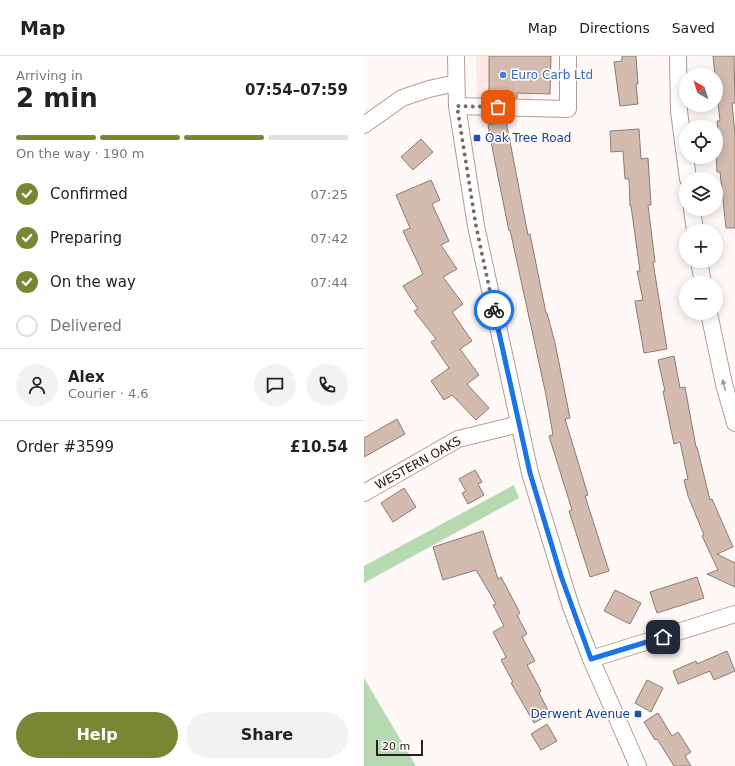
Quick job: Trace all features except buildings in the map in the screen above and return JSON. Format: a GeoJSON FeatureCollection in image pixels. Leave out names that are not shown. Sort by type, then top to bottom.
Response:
{"type":"FeatureCollection","features":[{"type":"Feature","properties":{"kind":"street"},"geometry":{"type":"LineString","coordinates":[[456,56],[457,106],[476,226],[530,473],[561,576],[591,659],[638,766]]}},
{"type":"Feature","properties":{"kind":"street"},"geometry":{"type":"LineString","coordinates":[[457,106],[568,109],[568,56]]}},
{"type":"Feature","properties":{"kind":"street"},"geometry":{"type":"LineString","coordinates":[[678,56],[679,111],[687,172]]}},
{"type":"Feature","properties":{"kind":"street"},"geometry":{"type":"LineString","coordinates":[[364,126],[402,98],[429,89],[456,83]]}},
{"type":"Feature","properties":{"kind":"street"},"geometry":{"type":"LineString","coordinates":[[711,320],[724,384],[735,423]]}},
{"type":"Feature","properties":{"kind":"street","name":"WESTERN OAKS"},"geometry":{"type":"LineString","coordinates":[[364,493],[458,439],[519,424]]}},
{"type":"Feature","properties":{"kind":"street"},"geometry":{"type":"LineString","coordinates":[[591,659],[735,614]]}},
{"type":"Feature","properties":{"kind":"shaded area"},"geometry":{"type":"Polygon","coordinates":[[[476,56],[532,56],[531,102],[477,100],[476,56]]]}},
{"type":"Feature","properties":{"kind":"green space"},"geometry":{"type":"Polygon","coordinates":[[[514,485],[519,498],[364,583],[364,566],[514,485]]]}},
{"type":"Feature","properties":{"kind":"green space"},"geometry":{"type":"Polygon","coordinates":[[[364,678],[416,766],[364,766],[364,678]]]}},
{"type":"Feature","properties":{"kind":"way so far"},"geometry":{"type":"LineString","coordinates":[[494,310],[476,226],[457,106],[498,107]]}},
{"type":"Feature","properties":{"kind":"place","name":"Euro Carb Ltd"},"geometry":{"type":"Point","coordinates":[503,75]}},
{"type":"Feature","properties":{"kind":"place","name":"Oak Tree Road"},"geometry":{"type":"Point","coordinates":[477,138]}},
{"type":"Feature","properties":{"kind":"place","name":"Derwent Avenue"},"geometry":{"type":"Point","coordinates":[638,714]}},
{"type":"Feature","properties":{"kind":"route"},"geometry":{"type":"LineString","coordinates":[[494,310],[530,473],[571,607],[591,659],[663,637]]}}]}
